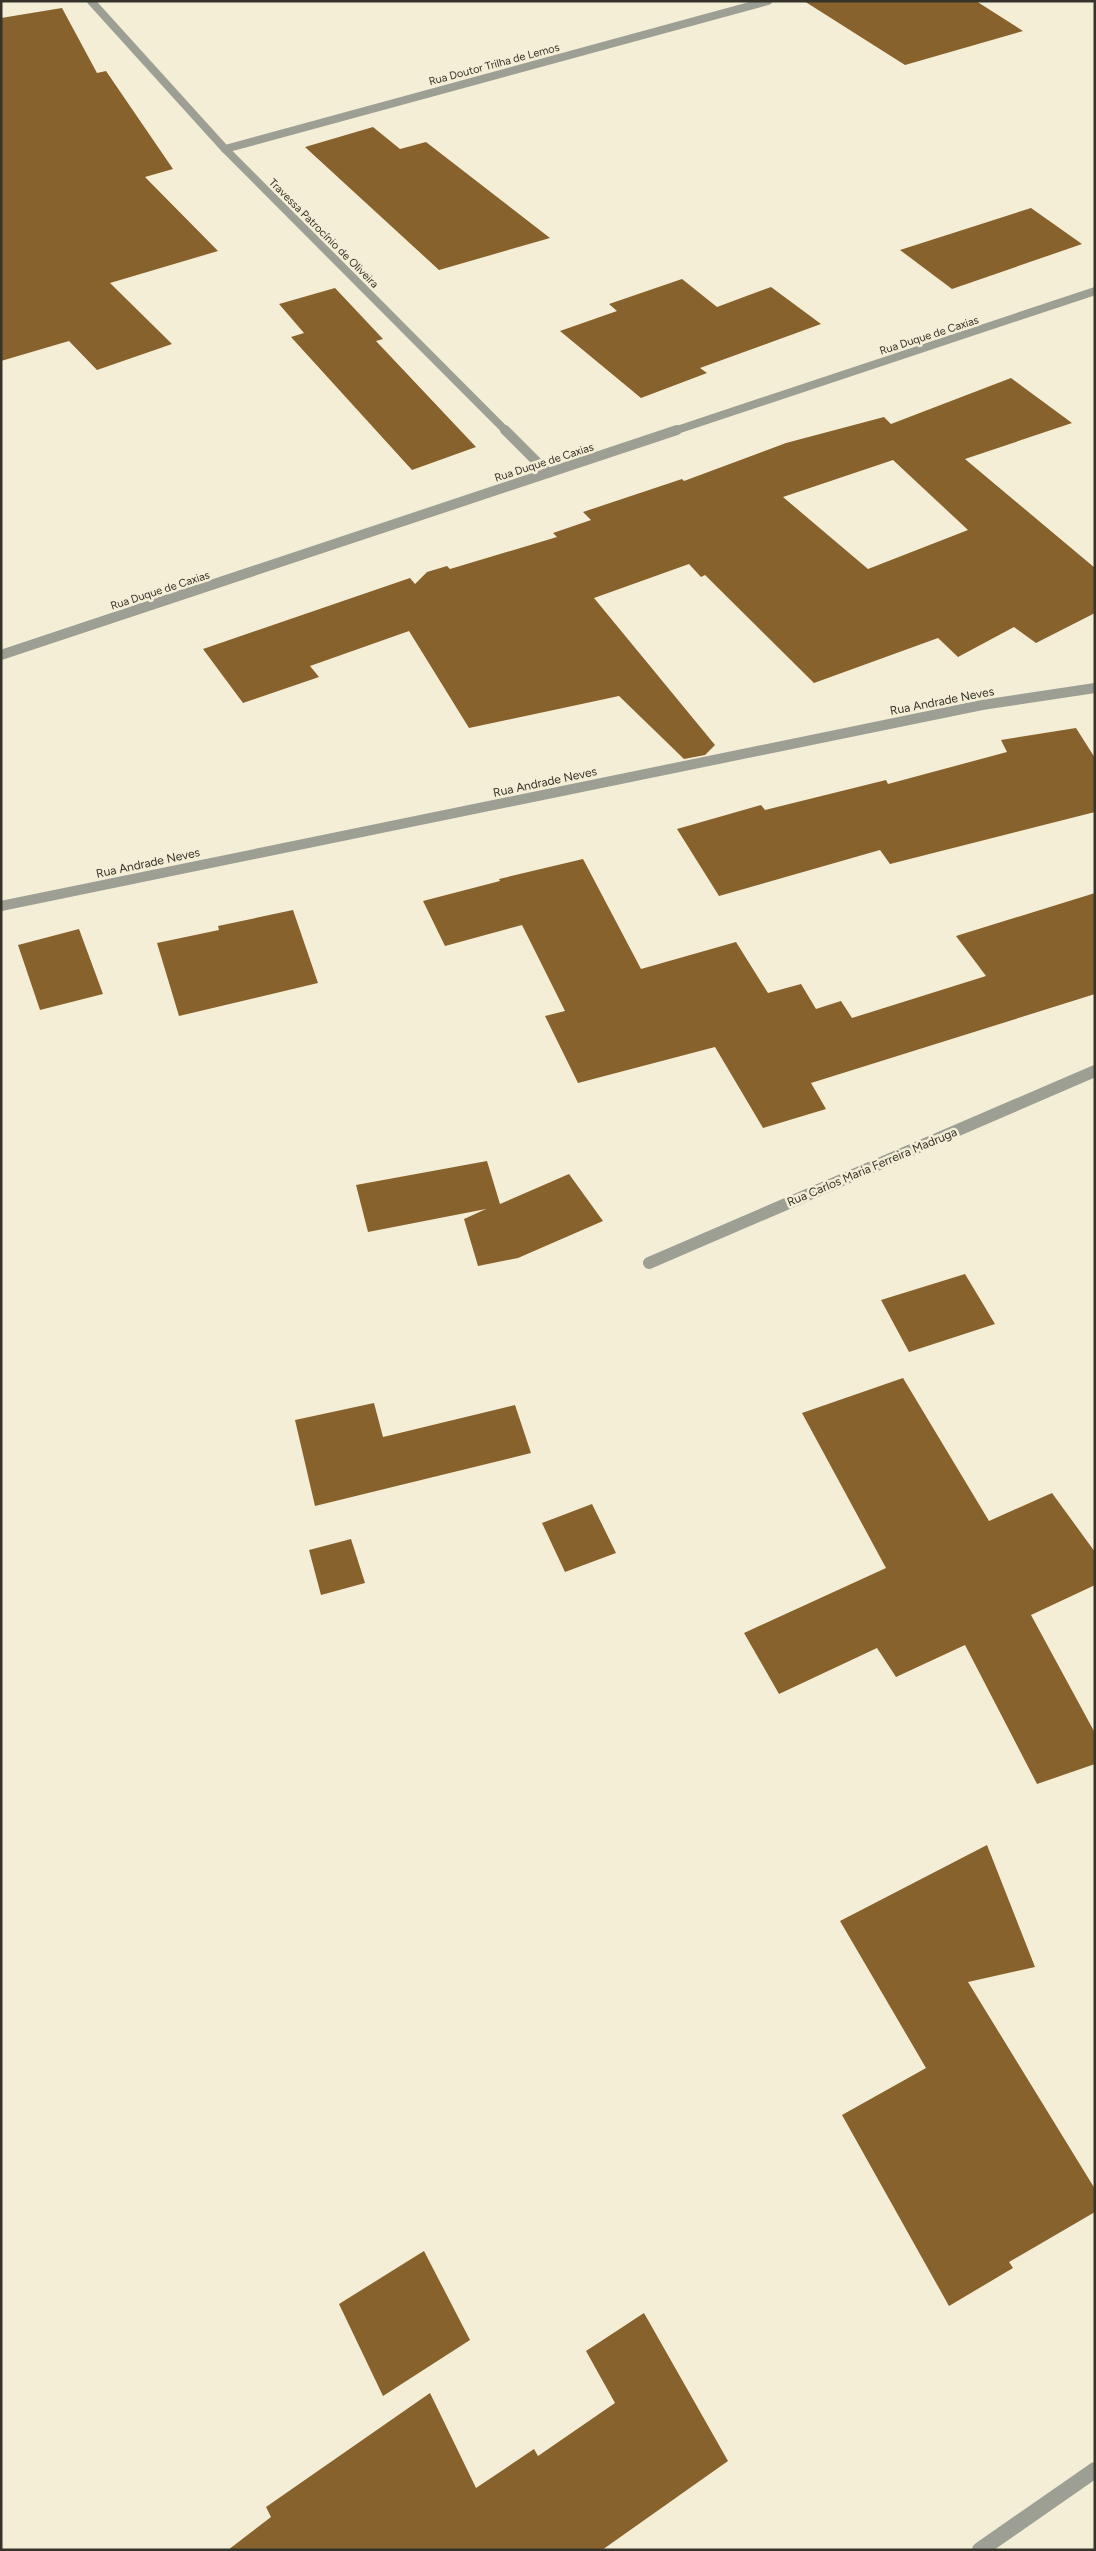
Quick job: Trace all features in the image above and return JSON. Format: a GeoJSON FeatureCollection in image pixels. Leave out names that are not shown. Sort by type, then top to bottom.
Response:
{"type":"FeatureCollection","features":[{"type":"Feature","properties":{"kind":"street","name":"Travessa Patrocínio de Oliveira"},"geometry":{"type":"LineString","coordinates":[[91,1],[225,149],[548,473]]}},
{"type":"Feature","properties":{"kind":"street","name":"Rua Doutor Trilha de Lemos"},"geometry":{"type":"LineString","coordinates":[[225,149],[768,1]]}},
{"type":"Feature","properties":{"kind":"street","name":"Rua Duque de Caxias"},"geometry":{"type":"LineString","coordinates":[[1,655],[1095,291]]}},
{"type":"Feature","properties":{"kind":"street","name":"Rua Andrade Neves"},"geometry":{"type":"LineString","coordinates":[[1,906],[982,705],[1095,688]]}},
{"type":"Feature","properties":{"kind":"street","name":"Rua Carlos Maria Ferreira Madruga"},"geometry":{"type":"LineString","coordinates":[[648,1263],[1095,1070]]}},
{"type":"Feature","properties":{"kind":"street"},"geometry":{"type":"LineString","coordinates":[[980,2550],[1095,2470]]}},
{"type":"Feature","properties":{"kind":"building"},"geometry":{"type":"Polygon","coordinates":[[[804,1],[976,1],[1023,31],[905,65],[804,1]]]}},
{"type":"Feature","properties":{"kind":"building"},"geometry":{"type":"Polygon","coordinates":[[[62,8],[97,73],[106,71],[173,169],[145,177],[218,251],[110,283],[172,344],[97,370],[69,341],[1,361],[1,18],[62,8]]]}},
{"type":"Feature","properties":{"kind":"building"},"geometry":{"type":"Polygon","coordinates":[[[373,127],[400,149],[426,142],[550,238],[439,270],[305,147],[373,127]]]}},
{"type":"Feature","properties":{"kind":"building"},"geometry":{"type":"Polygon","coordinates":[[[1031,208],[1082,244],[952,289],[900,250],[1031,208]]]}},
{"type":"Feature","properties":{"kind":"building"},"geometry":{"type":"Polygon","coordinates":[[[682,279],[717,307],[771,287],[821,324],[700,368],[707,373],[641,398],[560,331],[617,311],[609,304],[682,279]]]}},
{"type":"Feature","properties":{"kind":"building"},"geometry":{"type":"Polygon","coordinates":[[[335,288],[383,339],[376,341],[476,447],[412,470],[291,337],[304,333],[279,304],[335,288]]]}},
{"type":"Feature","properties":{"kind":"building"},"geometry":{"type":"Polygon","coordinates":[[[1011,378],[1072,423],[965,459],[1095,568],[1095,613],[1036,643],[1014,627],[958,657],[938,638],[814,683],[705,575],[701,577],[689,564],[594,598],[715,745],[705,755],[684,759],[619,696],[469,728],[409,631],[310,666],[319,677],[243,703],[203,649],[410,578],[415,584],[427,572],[447,566],[450,569],[557,537],[553,533],[591,520],[583,512],[682,479],[684,481],[786,443],[884,417],[891,424],[1011,378]],[[893,460],[783,497],[868,569],[968,530],[893,460]]]}},
{"type":"Feature","properties":{"kind":"building"},"geometry":{"type":"Polygon","coordinates":[[[1076,728],[1095,758],[1095,812],[890,864],[880,850],[719,896],[677,829],[761,805],[765,810],[886,780],[888,784],[1007,752],[1001,740],[1076,728]]]}},
{"type":"Feature","properties":{"kind":"building"},"geometry":{"type":"Polygon","coordinates":[[[583,859],[641,969],[736,942],[768,993],[801,984],[816,1009],[841,1001],[852,1018],[986,976],[956,936],[1095,893],[1095,994],[811,1083],[826,1109],[763,1128],[715,1047],[578,1083],[545,1016],[565,1011],[522,925],[445,946],[423,901],[500,881],[499,879],[583,859]]]}},
{"type":"Feature","properties":{"kind":"building"},"geometry":{"type":"Polygon","coordinates":[[[293,910],[318,983],[179,1016],[157,943],[219,930],[218,926],[293,910]]]}},
{"type":"Feature","properties":{"kind":"building"},"geometry":{"type":"Polygon","coordinates":[[[79,929],[103,994],[40,1010],[18,945],[79,929]]]}},
{"type":"Feature","properties":{"kind":"building"},"geometry":{"type":"Polygon","coordinates":[[[487,1161],[500,1204],[569,1174],[603,1221],[518,1258],[478,1266],[464,1219],[486,1209],[368,1232],[356,1185],[487,1161]]]}},
{"type":"Feature","properties":{"kind":"building"},"geometry":{"type":"Polygon","coordinates":[[[965,1274],[995,1324],[909,1352],[881,1300],[965,1274]]]}},
{"type":"Feature","properties":{"kind":"building"},"geometry":{"type":"Polygon","coordinates":[[[903,1378],[989,1521],[1052,1493],[1095,1552],[1095,1585],[1031,1615],[1095,1733],[1095,1764],[1037,1784],[965,1645],[896,1677],[877,1648],[779,1694],[744,1633],[886,1568],[802,1413],[903,1378]]]}},
{"type":"Feature","properties":{"kind":"building"},"geometry":{"type":"Polygon","coordinates":[[[374,1403],[383,1437],[515,1405],[531,1453],[315,1506],[295,1420],[374,1403]]]}},
{"type":"Feature","properties":{"kind":"building"},"geometry":{"type":"Polygon","coordinates":[[[592,1504],[616,1553],[565,1572],[542,1523],[592,1504]]]}},
{"type":"Feature","properties":{"kind":"building"},"geometry":{"type":"Polygon","coordinates":[[[351,1539],[365,1583],[321,1595],[309,1550],[351,1539]]]}},
{"type":"Feature","properties":{"kind":"building"},"geometry":{"type":"Polygon","coordinates":[[[987,1845],[1035,1967],[968,1982],[1095,2189],[1095,2212],[1009,2262],[1013,2268],[949,2306],[842,2115],[926,2068],[840,1921],[987,1845]]]}},
{"type":"Feature","properties":{"kind":"building"},"geometry":{"type":"Polygon","coordinates":[[[424,2251],[470,2340],[383,2396],[339,2304],[424,2251]]]}},
{"type":"Feature","properties":{"kind":"building"},"geometry":{"type":"Polygon","coordinates":[[[644,2313],[728,2461],[602,2550],[228,2550],[271,2517],[266,2507],[430,2393],[476,2488],[534,2449],[538,2456],[615,2403],[586,2351],[644,2313]]]}}]}
